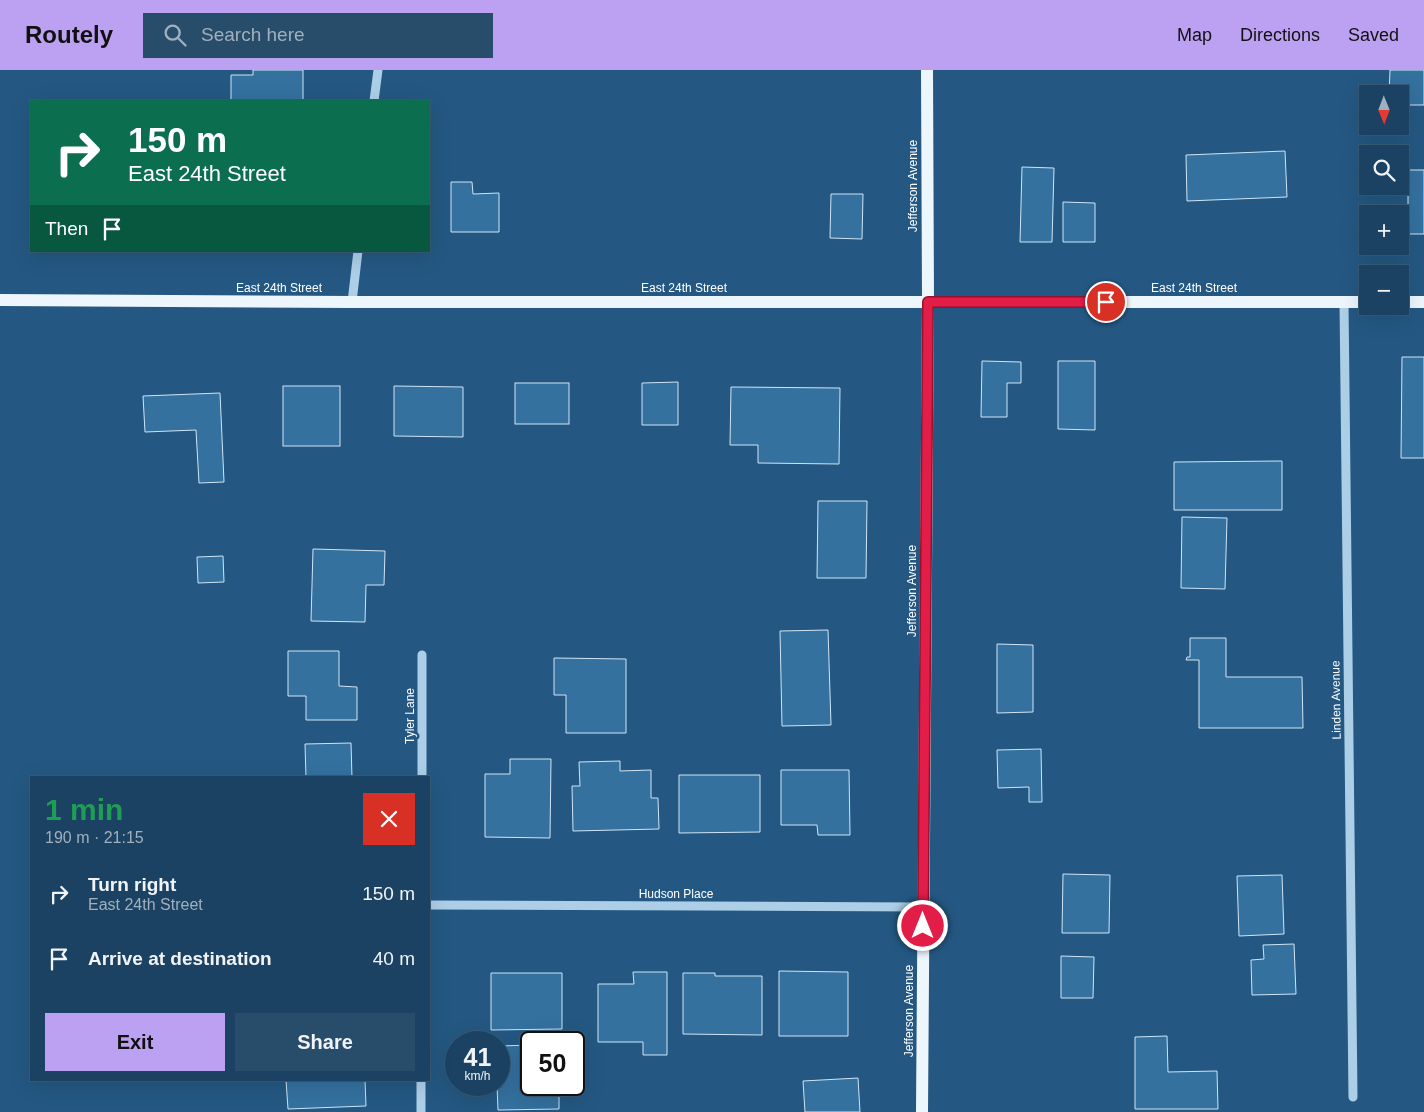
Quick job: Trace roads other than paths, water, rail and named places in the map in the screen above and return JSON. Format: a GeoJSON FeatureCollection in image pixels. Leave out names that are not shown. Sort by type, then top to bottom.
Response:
{"type":"FeatureCollection","features":[{"type":"Feature","properties":{"kind":"main road","name":"Jefferson Avenue"},"geometry":{"type":"LineString","coordinates":[[922,1112],[928,302],[926,70]]}},
{"type":"Feature","properties":{"kind":"main road","name":"East 24th Street"},"geometry":{"type":"LineString","coordinates":[[0,300],[1359,302]]}},
{"type":"Feature","properties":{"kind":"main road"},"geometry":{"type":"LineString","coordinates":[[1409,302],[1424,302]]}},
{"type":"Feature","properties":{"kind":"street"},"geometry":{"type":"LineString","coordinates":[[374,100],[378,70]]}},
{"type":"Feature","properties":{"kind":"street"},"geometry":{"type":"LineString","coordinates":[[352,302],[358,252]]}},
{"type":"Feature","properties":{"kind":"street","name":"Linden Avenue"},"geometry":{"type":"LineString","coordinates":[[1344,302],[1353,1097]]}},
{"type":"Feature","properties":{"kind":"street","name":"Tyler Lane"},"geometry":{"type":"LineString","coordinates":[[422,655],[422,776]]}},
{"type":"Feature","properties":{"kind":"street","name":"Hudson Place"},"geometry":{"type":"LineString","coordinates":[[430,906],[923,907]]}},
{"type":"Feature","properties":{"kind":"street"},"geometry":{"type":"LineString","coordinates":[[421,1081],[421,1112]]}}]}
